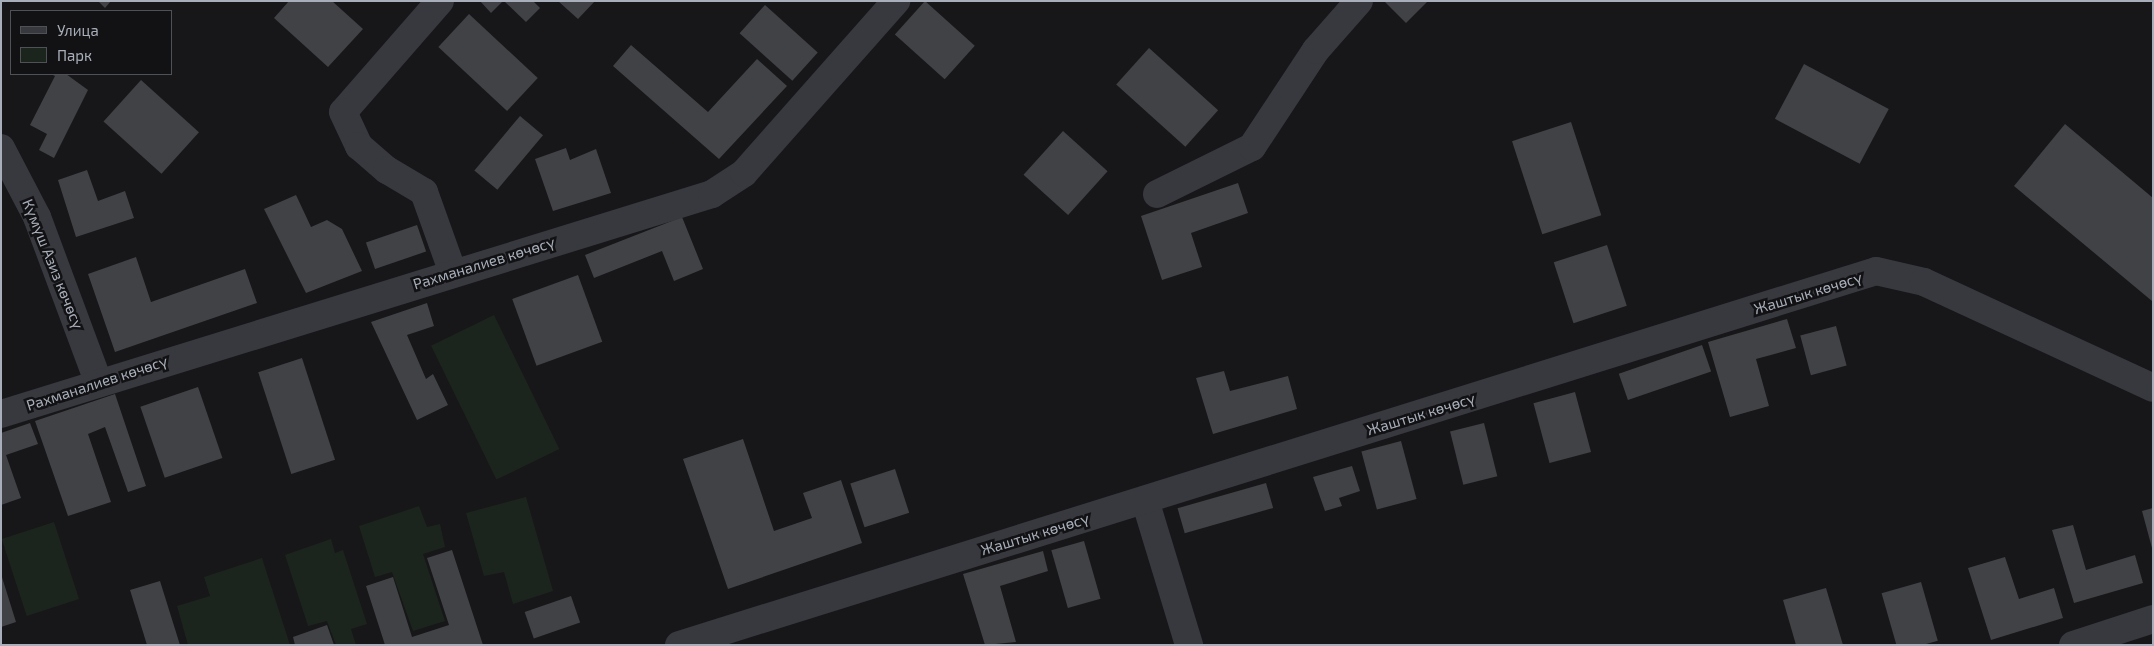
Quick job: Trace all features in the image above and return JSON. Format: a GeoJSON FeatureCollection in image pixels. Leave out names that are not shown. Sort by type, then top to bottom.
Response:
{"type":"FeatureCollection","features":[{"type":"Feature","properties":{"kind":"street"},"geometry":{"type":"LineString","coordinates":[[440,1],[343,112],[359,146],[387,170],[424,192],[454,273]]}},
{"type":"Feature","properties":{"kind":"street","name":"Рахманалиев көчөсү"},"geometry":{"type":"LineString","coordinates":[[1,414],[98,381],[712,194],[744,173],[896,1]]}},
{"type":"Feature","properties":{"kind":"street"},"geometry":{"type":"LineString","coordinates":[[1157,194],[1252,147],[1316,50],[1359,1]]}},
{"type":"Feature","properties":{"kind":"street","name":"Күмүш Азиз көчөсү"},"geometry":{"type":"LineString","coordinates":[[1,148],[37,217],[98,381]]}},
{"type":"Feature","properties":{"kind":"street","name":"Жаштык көчөсү"},"geometry":{"type":"LineString","coordinates":[[679,645],[1876,272],[1924,282],[2153,388]]}},
{"type":"Feature","properties":{"kind":"street"},"geometry":{"type":"LineString","coordinates":[[1145,500],[1189,645]]}},
{"type":"Feature","properties":{"kind":"street"},"geometry":{"type":"LineString","coordinates":[[2072,645],[2153,620]]}},
{"type":"Feature","properties":{"kind":"green space"},"geometry":{"type":"Polygon","coordinates":[[[494,315],[559,449],[496,480],[431,346],[494,315]]]}},
{"type":"Feature","properties":{"kind":"green space"},"geometry":{"type":"Polygon","coordinates":[[[526,497],[553,591],[513,604],[504,572],[484,576],[466,513],[526,497]]]}},
{"type":"Feature","properties":{"kind":"green space"},"geometry":{"type":"Polygon","coordinates":[[[419,506],[427,527],[440,524],[445,547],[423,554],[445,621],[413,631],[392,572],[375,577],[359,526],[419,506]]]}},
{"type":"Feature","properties":{"kind":"green space"},"geometry":{"type":"Polygon","coordinates":[[[54,522],[79,599],[27,616],[2,539],[54,522]]]}},
{"type":"Feature","properties":{"kind":"green space"},"geometry":{"type":"Polygon","coordinates":[[[331,539],[335,553],[343,550],[367,624],[351,629],[356,645],[336,645],[327,621],[308,626],[285,555],[331,539]]]}},
{"type":"Feature","properties":{"kind":"green space"},"geometry":{"type":"Polygon","coordinates":[[[262,558],[290,645],[188,645],[177,606],[210,596],[204,577],[262,558]]]}},
{"type":"Feature","properties":{"kind":"building"},"geometry":{"type":"Polygon","coordinates":[[[98,1],[111,1],[105,8],[98,1]]]}},
{"type":"Feature","properties":{"kind":"building"},"geometry":{"type":"Polygon","coordinates":[[[289,1],[332,1],[363,29],[328,67],[274,18],[289,1]]]}},
{"type":"Feature","properties":{"kind":"building"},"geometry":{"type":"Polygon","coordinates":[[[480,1],[503,1],[491,13],[480,1]]]}},
{"type":"Feature","properties":{"kind":"building"},"geometry":{"type":"Polygon","coordinates":[[[504,1],[533,1],[540,8],[526,22],[504,1]]]}},
{"type":"Feature","properties":{"kind":"building"},"geometry":{"type":"Polygon","coordinates":[[[558,1],[595,1],[578,19],[558,1]]]}},
{"type":"Feature","properties":{"kind":"building"},"geometry":{"type":"Polygon","coordinates":[[[925,1],[975,46],[945,79],[895,34],[925,1]]]}},
{"type":"Feature","properties":{"kind":"building"},"geometry":{"type":"Polygon","coordinates":[[[1384,1],[1428,1],[1406,23],[1384,1]]]}},
{"type":"Feature","properties":{"kind":"building"},"geometry":{"type":"Polygon","coordinates":[[[765,5],[818,53],[792,81],[740,33],[765,5]]]}},
{"type":"Feature","properties":{"kind":"building"},"geometry":{"type":"Polygon","coordinates":[[[469,14],[538,78],[507,111],[438,47],[469,14]]]}},
{"type":"Feature","properties":{"kind":"building"},"geometry":{"type":"Polygon","coordinates":[[[631,45],[708,112],[757,59],[787,86],[719,159],[613,66],[631,45]]]}},
{"type":"Feature","properties":{"kind":"building"},"geometry":{"type":"Polygon","coordinates":[[[1149,48],[1218,110],[1185,147],[1116,84],[1149,48]]]}},
{"type":"Feature","properties":{"kind":"building"},"geometry":{"type":"Polygon","coordinates":[[[1804,64],[1889,109],[1860,164],[1775,119],[1804,64]]]}},
{"type":"Feature","properties":{"kind":"building"},"geometry":{"type":"Polygon","coordinates":[[[53,75],[67,75],[88,90],[54,158],[39,150],[47,134],[30,125],[55,76],[53,75]]]}},
{"type":"Feature","properties":{"kind":"building"},"geometry":{"type":"Polygon","coordinates":[[[141,80],[199,132],[161,174],[104,122],[141,80]]]}},
{"type":"Feature","properties":{"kind":"building"},"geometry":{"type":"Polygon","coordinates":[[[520,116],[543,135],[497,190],[474,170],[520,116]]]}},
{"type":"Feature","properties":{"kind":"building"},"geometry":{"type":"Polygon","coordinates":[[[1571,122],[1601,215],[1542,234],[1512,141],[1571,122]]]}},
{"type":"Feature","properties":{"kind":"building"},"geometry":{"type":"Polygon","coordinates":[[[2065,124],[2153,198],[2152,301],[2014,186],[2065,124]]]}},
{"type":"Feature","properties":{"kind":"building"},"geometry":{"type":"Polygon","coordinates":[[[1063,131],[1108,171],[1068,215],[1024,175],[1063,131]]]}},
{"type":"Feature","properties":{"kind":"building"},"geometry":{"type":"Polygon","coordinates":[[[566,148],[570,160],[596,149],[611,193],[553,211],[535,159],[566,148]]]}},
{"type":"Feature","properties":{"kind":"building"},"geometry":{"type":"Polygon","coordinates":[[[87,170],[98,201],[125,191],[134,218],[76,237],[58,180],[87,170]]]}},
{"type":"Feature","properties":{"kind":"building"},"geometry":{"type":"Polygon","coordinates":[[[1238,183],[1248,213],[1191,233],[1202,267],[1162,280],[1141,216],[1238,183]]]}},
{"type":"Feature","properties":{"kind":"building"},"geometry":{"type":"Polygon","coordinates":[[[296,195],[311,227],[327,220],[342,229],[362,271],[306,293],[264,209],[296,195]]]}},
{"type":"Feature","properties":{"kind":"building"},"geometry":{"type":"Polygon","coordinates":[[[682,217],[703,269],[674,281],[662,251],[594,278],[585,255],[682,217]]]}},
{"type":"Feature","properties":{"kind":"building"},"geometry":{"type":"Polygon","coordinates":[[[417,225],[426,251],[375,269],[366,243],[417,225]]]}},
{"type":"Feature","properties":{"kind":"building"},"geometry":{"type":"Polygon","coordinates":[[[1607,245],[1627,306],[1574,323],[1554,262],[1607,245]]]}},
{"type":"Feature","properties":{"kind":"building"},"geometry":{"type":"Polygon","coordinates":[[[136,257],[151,302],[245,269],[257,303],[115,352],[88,274],[136,257]]]}},
{"type":"Feature","properties":{"kind":"building"},"geometry":{"type":"Polygon","coordinates":[[[578,275],[602,342],[537,366],[512,299],[578,275]]]}},
{"type":"Feature","properties":{"kind":"building"},"geometry":{"type":"Polygon","coordinates":[[[427,303],[434,326],[407,335],[426,379],[433,374],[448,405],[417,420],[371,322],[427,303]]]}},
{"type":"Feature","properties":{"kind":"building"},"geometry":{"type":"Polygon","coordinates":[[[1787,319],[1796,348],[1756,359],[1769,406],[1730,417],[1708,342],[1787,319]]]}},
{"type":"Feature","properties":{"kind":"building"},"geometry":{"type":"Polygon","coordinates":[[[1836,326],[1847,366],[1811,375],[1800,336],[1836,326]]]}},
{"type":"Feature","properties":{"kind":"building"},"geometry":{"type":"Polygon","coordinates":[[[1702,345],[1711,371],[1628,400],[1619,374],[1702,345]]]}},
{"type":"Feature","properties":{"kind":"building"},"geometry":{"type":"Polygon","coordinates":[[[302,358],[335,460],[291,474],[258,372],[302,358]]]}},
{"type":"Feature","properties":{"kind":"building"},"geometry":{"type":"Polygon","coordinates":[[[1224,371],[1230,391],[1288,376],[1297,409],[1213,434],[1196,378],[1224,371]]]}},
{"type":"Feature","properties":{"kind":"building"},"geometry":{"type":"Polygon","coordinates":[[[198,387],[222,458],[165,478],[140,407],[198,387]]]}},
{"type":"Feature","properties":{"kind":"building"},"geometry":{"type":"Polygon","coordinates":[[[1575,392],[1591,452],[1550,463],[1533,403],[1575,392]]]}},
{"type":"Feature","properties":{"kind":"building"},"geometry":{"type":"Polygon","coordinates":[[[115,394],[146,486],[128,492],[105,427],[88,434],[111,502],[68,516],[35,421],[115,394]]]}},
{"type":"Feature","properties":{"kind":"building"},"geometry":{"type":"Polygon","coordinates":[[[30,423],[38,444],[6,455],[21,498],[1,505],[1,433],[30,423]]]}},
{"type":"Feature","properties":{"kind":"building"},"geometry":{"type":"Polygon","coordinates":[[[1484,423],[1497,476],[1463,485],[1450,431],[1484,423]]]}},
{"type":"Feature","properties":{"kind":"building"},"geometry":{"type":"Polygon","coordinates":[[[743,439],[774,531],[812,518],[803,493],[841,480],[862,543],[728,589],[683,459],[743,439]]]}},
{"type":"Feature","properties":{"kind":"building"},"geometry":{"type":"Polygon","coordinates":[[[1401,441],[1417,499],[1377,510],[1361,452],[1401,441]]]}},
{"type":"Feature","properties":{"kind":"building"},"geometry":{"type":"Polygon","coordinates":[[[1352,466],[1360,491],[1339,498],[1342,506],[1325,511],[1313,477],[1352,466]]]}},
{"type":"Feature","properties":{"kind":"building"},"geometry":{"type":"Polygon","coordinates":[[[895,469],[909,513],[865,527],[850,484],[895,469]]]}},
{"type":"Feature","properties":{"kind":"building"},"geometry":{"type":"Polygon","coordinates":[[[1266,483],[1273,508],[1185,533],[1178,508],[1266,483]]]}},
{"type":"Feature","properties":{"kind":"building"},"geometry":{"type":"Polygon","coordinates":[[[2153,508],[2153,548],[2152,548],[2142,511],[2153,508]]]}},
{"type":"Feature","properties":{"kind":"building"},"geometry":{"type":"Polygon","coordinates":[[[2073,525],[2086,570],[2135,555],[2143,583],[2074,603],[2052,530],[2073,525]]]}},
{"type":"Feature","properties":{"kind":"building"},"geometry":{"type":"Polygon","coordinates":[[[1084,541],[1101,599],[1068,608],[1051,550],[1084,541]]]}},
{"type":"Feature","properties":{"kind":"building"},"geometry":{"type":"Polygon","coordinates":[[[452,550],[483,645],[385,645],[366,586],[393,577],[412,637],[449,625],[427,558],[452,550]]]}},
{"type":"Feature","properties":{"kind":"building"},"geometry":{"type":"Polygon","coordinates":[[[1043,551],[1048,571],[1000,586],[1016,642],[985,645],[963,574],[1043,551]]]}},
{"type":"Feature","properties":{"kind":"building"},"geometry":{"type":"Polygon","coordinates":[[[2005,557],[2019,599],[2054,588],[2063,618],[1991,640],[1968,568],[2005,557]]]}},
{"type":"Feature","properties":{"kind":"building"},"geometry":{"type":"Polygon","coordinates":[[[1,574],[16,622],[1,627],[1,574]]]}},
{"type":"Feature","properties":{"kind":"building"},"geometry":{"type":"Polygon","coordinates":[[[160,581],[180,645],[147,645],[130,590],[160,581]]]}},
{"type":"Feature","properties":{"kind":"building"},"geometry":{"type":"Polygon","coordinates":[[[1921,582],[1938,641],[1923,645],[1896,645],[1882,593],[1921,582]]]}},
{"type":"Feature","properties":{"kind":"building"},"geometry":{"type":"Polygon","coordinates":[[[1826,588],[1843,645],[1796,645],[1783,600],[1826,588]]]}},
{"type":"Feature","properties":{"kind":"building"},"geometry":{"type":"Polygon","coordinates":[[[571,596],[580,622],[534,638],[525,612],[571,596]]]}},
{"type":"Feature","properties":{"kind":"building"},"geometry":{"type":"Polygon","coordinates":[[[327,625],[334,645],[295,645],[293,637],[327,625]]]}}]}
